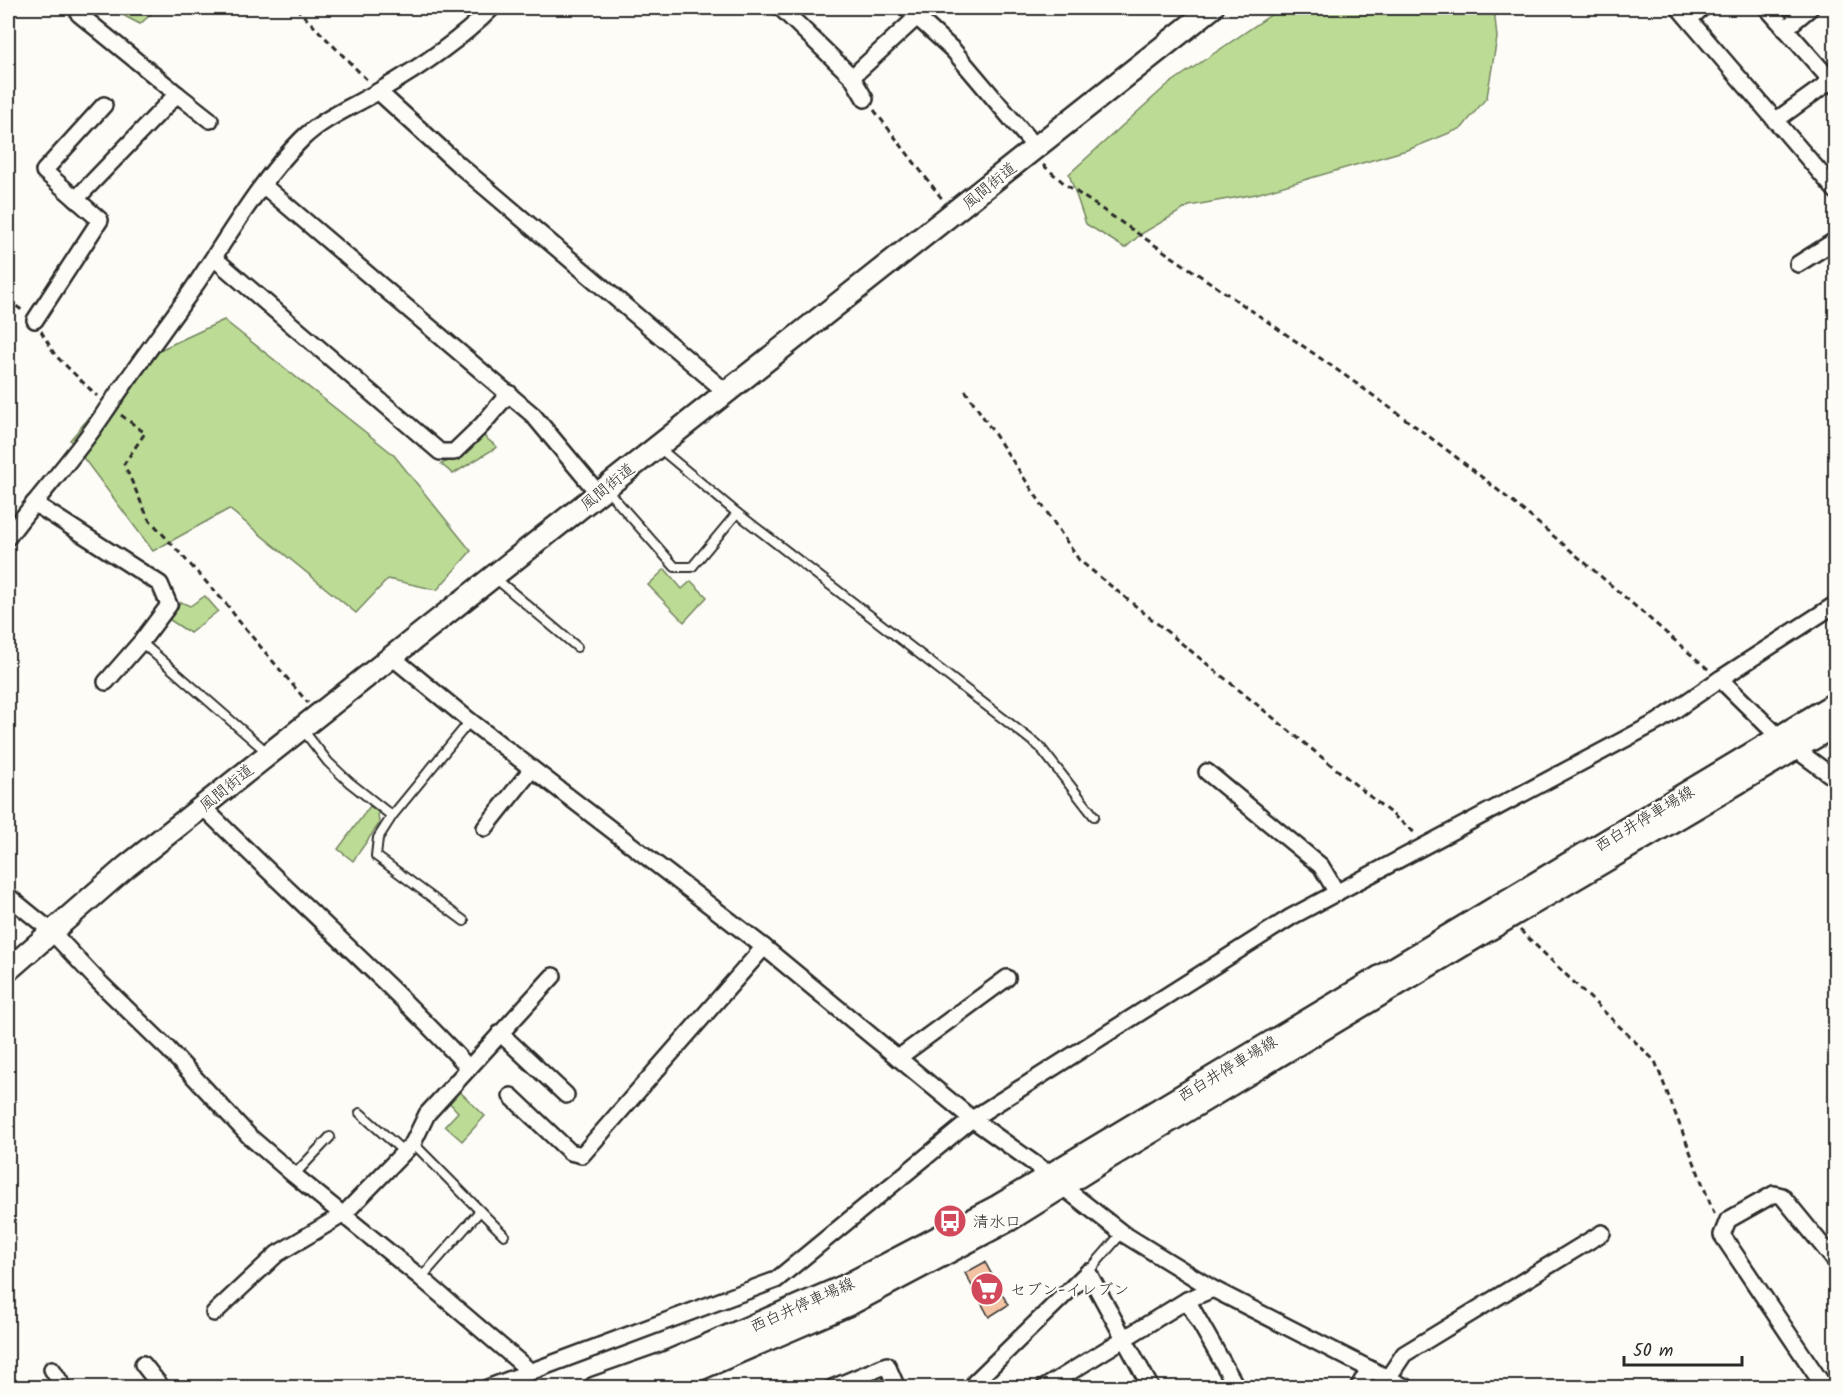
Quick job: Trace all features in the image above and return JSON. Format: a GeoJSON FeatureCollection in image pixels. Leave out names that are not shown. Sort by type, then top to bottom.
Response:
{"type":"FeatureCollection","features":[{"type":"Feature","properties":{"kind":"main road","name":"風間街道"},"geometry":{"type":"LineString","coordinates":[[8,970],[126,867],[268,753],[1212,8]]}},
{"type":"Feature","properties":{"kind":"main road","name":"西白井停車場線"},"geometry":{"type":"LineString","coordinates":[[595,1388],[653,1383],[998,1206],[1108,1158],[1509,918],[1788,743],[1836,703]]}},
{"type":"Feature","properties":{"kind":"main road","name":"西白井停車場線"},"geometry":{"type":"LineString","coordinates":[[1056,1181],[1788,743],[1836,725]]}},
{"type":"Feature","properties":{"kind":"street"},"geometry":{"type":"LineString","coordinates":[[8,537],[108,406],[289,152],[305,136],[379,92],[462,35],[492,8]]}},
{"type":"Feature","properties":{"kind":"street"},"geometry":{"type":"LineString","coordinates":[[781,8],[852,77],[865,99]]}},
{"type":"Feature","properties":{"kind":"street"},"geometry":{"type":"LineString","coordinates":[[1702,8],[1684,13],[1836,191]]}},
{"type":"Feature","properties":{"kind":"street"},"geometry":{"type":"LineString","coordinates":[[1767,8],[1834,81],[1775,121]]}},
{"type":"Feature","properties":{"kind":"street"},"geometry":{"type":"LineString","coordinates":[[1785,29],[1810,8]]}},
{"type":"Feature","properties":{"kind":"street"},"geometry":{"type":"LineString","coordinates":[[852,77],[912,12],[953,50],[1032,150]]}},
{"type":"Feature","properties":{"kind":"street"},"geometry":{"type":"LineString","coordinates":[[79,14],[210,120]]}},
{"type":"Feature","properties":{"kind":"street"},"geometry":{"type":"LineString","coordinates":[[379,92],[458,164],[726,392]]}},
{"type":"Feature","properties":{"kind":"street"},"geometry":{"type":"LineString","coordinates":[[76,199],[177,94]]}},
{"type":"Feature","properties":{"kind":"street"},"geometry":{"type":"LineString","coordinates":[[35,320],[100,220],[44,171],[104,105]]}},
{"type":"Feature","properties":{"kind":"street"},"geometry":{"type":"LineString","coordinates":[[264,186],[509,393],[533,415],[602,490]]}},
{"type":"Feature","properties":{"kind":"street"},"geometry":{"type":"LineString","coordinates":[[1798,264],[1836,240]]}},
{"type":"Feature","properties":{"kind":"street"},"geometry":{"type":"LineString","coordinates":[[214,258],[440,452],[454,452],[482,425],[509,393]]}},
{"type":"Feature","properties":{"kind":"street"},"geometry":{"type":"LineString","coordinates":[[34,503],[160,584],[169,604],[141,642],[106,682]]}},
{"type":"Feature","properties":{"kind":"street"},"geometry":{"type":"LineString","coordinates":[[487,1388],[776,1280],[972,1119],[1291,917],[1659,721],[1836,604]]}},
{"type":"Feature","properties":{"kind":"street"},"geometry":{"type":"LineString","coordinates":[[392,657],[470,721],[764,948],[972,1119],[1122,1233],[1213,1289],[1407,1388]]}},
{"type":"Feature","properties":{"kind":"street"},"geometry":{"type":"LineString","coordinates":[[1720,679],[1788,743],[1836,779]]}},
{"type":"Feature","properties":{"kind":"street"},"geometry":{"type":"LineString","coordinates":[[485,828],[532,769]]}},
{"type":"Feature","properties":{"kind":"street"},"geometry":{"type":"LineString","coordinates":[[1206,772],[1321,866],[1337,892]]}},
{"type":"Feature","properties":{"kind":"street"},"geometry":{"type":"LineString","coordinates":[[202,807],[428,1024],[469,1068]]}},
{"type":"Feature","properties":{"kind":"street"},"geometry":{"type":"LineString","coordinates":[[8,896],[51,931],[97,980],[167,1048],[250,1137],[531,1372]]}},
{"type":"Feature","properties":{"kind":"street"},"geometry":{"type":"LineString","coordinates":[[511,1096],[570,1152],[582,1155],[764,948]]}},
{"type":"Feature","properties":{"kind":"street"},"geometry":{"type":"LineString","coordinates":[[214,1313],[277,1254],[344,1214],[408,1147],[427,1114],[553,976]]}},
{"type":"Feature","properties":{"kind":"street"},"geometry":{"type":"LineString","coordinates":[[898,1058],[1007,978]]}},
{"type":"Feature","properties":{"kind":"street"},"geometry":{"type":"LineString","coordinates":[[500,1033],[566,1095]]}},
{"type":"Feature","properties":{"kind":"street"},"geometry":{"type":"LineString","coordinates":[[1825,1388],[1722,1235],[1728,1220],[1774,1194],[1782,1196],[1836,1262]]}},
{"type":"Feature","properties":{"kind":"street"},"geometry":{"type":"LineString","coordinates":[[1389,1378],[1404,1354],[1602,1233]]}},
{"type":"Feature","properties":{"kind":"street"},"geometry":{"type":"LineString","coordinates":[[978,1388],[975,1382],[1088,1272],[1151,1388]]}},
{"type":"Feature","properties":{"kind":"street"},"geometry":{"type":"LineString","coordinates":[[1044,1388],[1061,1383],[1124,1338],[1187,1300],[1213,1289]]}},
{"type":"Feature","properties":{"kind":"street"},"geometry":{"type":"LineString","coordinates":[[1187,1300],[1237,1388]]}},
{"type":"Feature","properties":{"kind":"street"},"geometry":{"type":"LineString","coordinates":[[143,1364],[162,1388]]}},
{"type":"Feature","properties":{"kind":"street"},"geometry":{"type":"LineString","coordinates":[[832,1388],[887,1365],[897,1388]]}},
{"type":"Feature","properties":{"kind":"street"},"geometry":{"type":"LineString","coordinates":[[52,1369],[64,1388]]}},
{"type":"Feature","properties":{"kind":"street"},"geometry":{"type":"LineString","coordinates":[[1358,1388],[1369,1369]]}},
{"type":"Feature","properties":{"kind":"lane"},"geometry":{"type":"LineString","coordinates":[[657,446],[737,513],[1040,747],[1094,816]]}},
{"type":"Feature","properties":{"kind":"lane"},"geometry":{"type":"LineString","coordinates":[[602,490],[675,567],[692,567],[737,513]]}},
{"type":"Feature","properties":{"kind":"lane"},"geometry":{"type":"LineString","coordinates":[[493,576],[576,647]]}},
{"type":"Feature","properties":{"kind":"lane"},"geometry":{"type":"LineString","coordinates":[[141,642],[268,753]]}},
{"type":"Feature","properties":{"kind":"lane"},"geometry":{"type":"LineString","coordinates":[[464,921],[376,855],[378,838],[392,816],[470,721]]}},
{"type":"Feature","properties":{"kind":"lane"},"geometry":{"type":"LineString","coordinates":[[302,728],[328,762],[392,816]]}},
{"type":"Feature","properties":{"kind":"lane"},"geometry":{"type":"LineString","coordinates":[[360,1113],[408,1147],[504,1235]]}},
{"type":"Feature","properties":{"kind":"lane"},"geometry":{"type":"LineString","coordinates":[[294,1175],[330,1137]]}},
{"type":"Feature","properties":{"kind":"lane"},"geometry":{"type":"LineString","coordinates":[[421,1278],[480,1211]]}},
{"type":"Feature","properties":{"kind":"lane"},"geometry":{"type":"LineString","coordinates":[[1088,1272],[1122,1233]]}},
{"type":"Feature","properties":{"kind":"path"},"geometry":{"type":"LineString","coordinates":[[296,8],[379,92]]}},
{"type":"Feature","properties":{"kind":"path"},"geometry":{"type":"LineString","coordinates":[[865,99],[953,213]]}},
{"type":"Feature","properties":{"kind":"path"},"geometry":{"type":"LineString","coordinates":[[1032,150],[1065,184],[1270,323],[1428,436],[1527,514],[1720,679]]}},
{"type":"Feature","properties":{"kind":"path"},"geometry":{"type":"LineString","coordinates":[[8,300],[35,320],[55,355],[108,406],[145,433],[124,464],[148,518],[228,606],[318,715]]}},
{"type":"Feature","properties":{"kind":"path"},"geometry":{"type":"LineString","coordinates":[[965,390],[1079,560],[1428,844]]}},
{"type":"Feature","properties":{"kind":"path"},"geometry":{"type":"LineString","coordinates":[[1509,918],[1654,1061],[1722,1235]]}},
{"type":"Feature","properties":{"kind":"green space"},"geometry":{"type":"Polygon","coordinates":[[[109,8],[158,8],[140,24],[109,8]]]}},
{"type":"Feature","properties":{"kind":"green space"},"geometry":{"type":"Polygon","coordinates":[[[1281,8],[1494,8],[1497,38],[1487,97],[1462,128],[1410,149],[1256,194],[1189,206],[1141,234],[1125,248],[1086,224],[1069,174],[1166,86],[1281,8]]]}},
{"type":"Feature","properties":{"kind":"green space"},"geometry":{"type":"Polygon","coordinates":[[[224,320],[393,454],[471,551],[437,590],[388,579],[356,613],[229,509],[153,551],[70,440],[126,374],[162,349],[224,320]]]}},
{"type":"Feature","properties":{"kind":"green space"},"geometry":{"type":"Polygon","coordinates":[[[480,433],[497,447],[453,474],[441,464],[456,458],[480,433]]]}},
{"type":"Feature","properties":{"kind":"green space"},"geometry":{"type":"Polygon","coordinates":[[[665,569],[682,589],[691,581],[707,597],[684,622],[648,585],[665,569]]]}},
{"type":"Feature","properties":{"kind":"green space"},"geometry":{"type":"Polygon","coordinates":[[[205,596],[218,611],[190,633],[167,618],[181,602],[190,606],[205,596]]]}},
{"type":"Feature","properties":{"kind":"green space"},"geometry":{"type":"Polygon","coordinates":[[[370,806],[378,812],[379,824],[353,861],[338,849],[370,806]]]}},
{"type":"Feature","properties":{"kind":"green space"},"geometry":{"type":"Polygon","coordinates":[[[456,1088],[485,1116],[462,1141],[445,1126],[458,1112],[445,1098],[456,1088]]]}},
{"type":"Feature","properties":{"kind":"building","name":"セブン-イレブン"},"geometry":{"type":"Polygon","coordinates":[[[985,1262],[1008,1305],[989,1317],[965,1273],[985,1262]]]}},
{"type":"Feature","properties":{"kind":"place","name":"清水口"},"geometry":{"type":"Point","coordinates":[950,1221]}},
{"type":"Feature","properties":{"kind":"place","name":"セブン-イレブン"},"geometry":{"type":"Point","coordinates":[987,1289]}}]}
